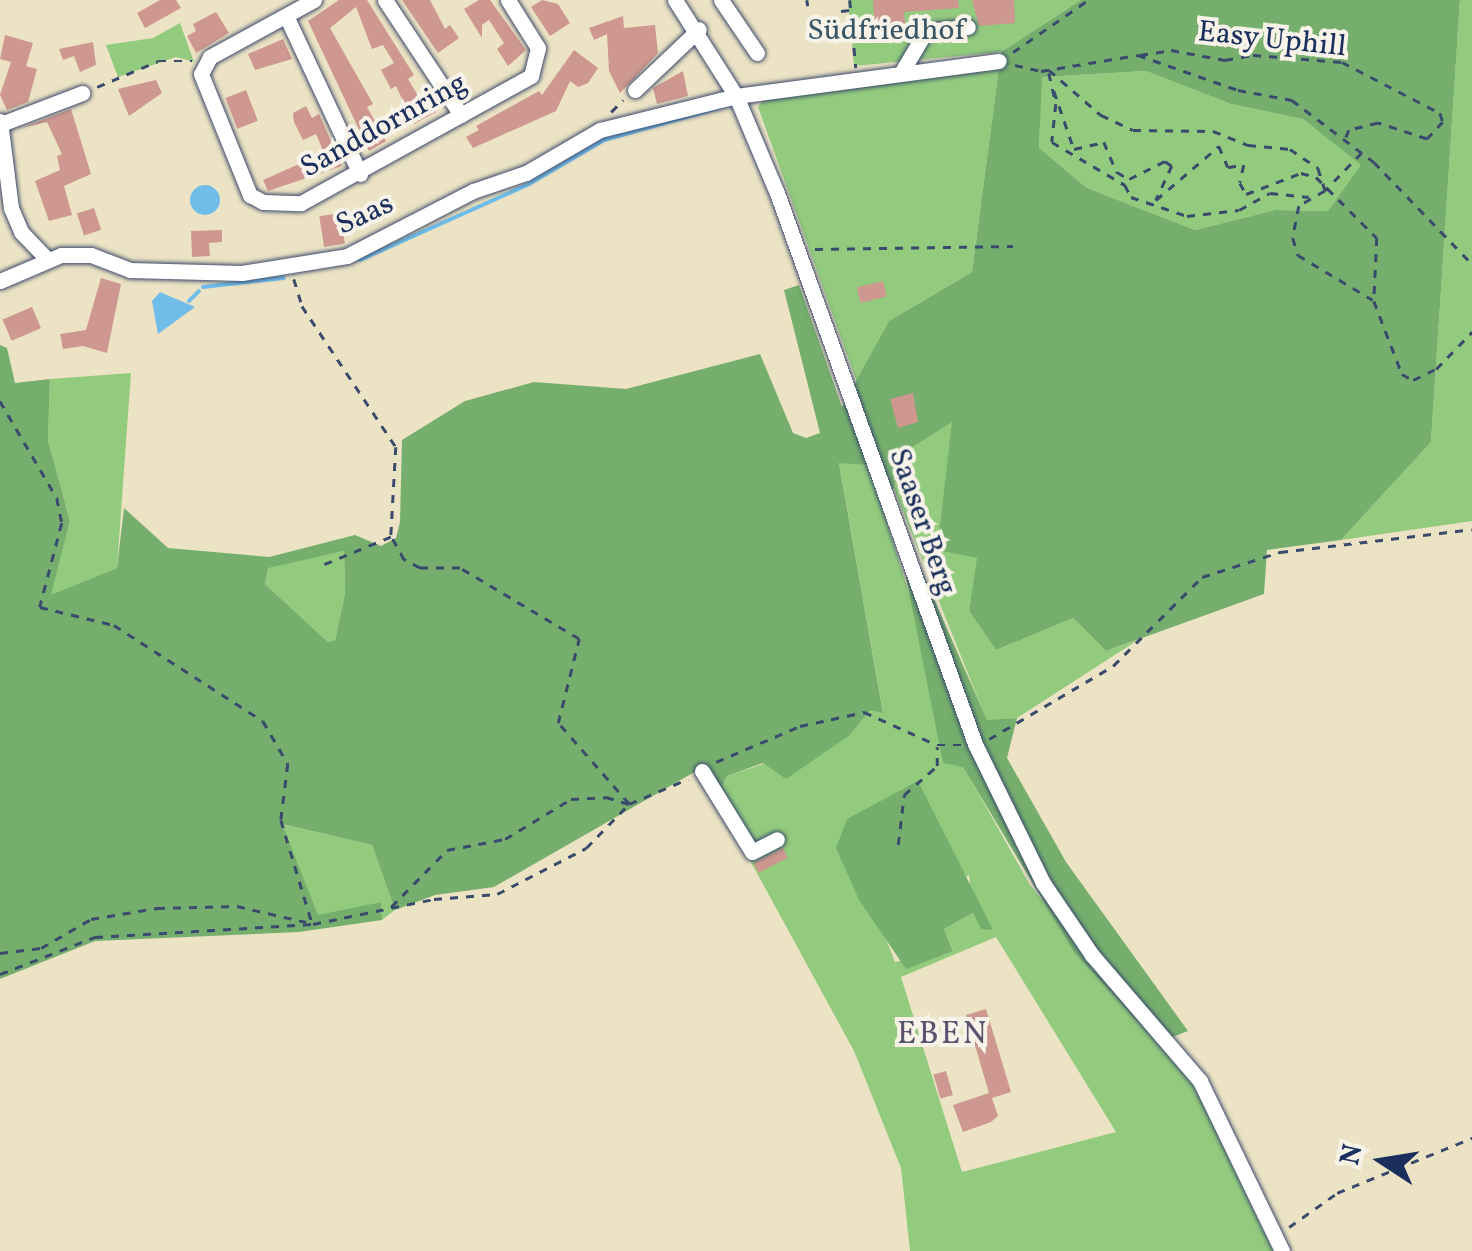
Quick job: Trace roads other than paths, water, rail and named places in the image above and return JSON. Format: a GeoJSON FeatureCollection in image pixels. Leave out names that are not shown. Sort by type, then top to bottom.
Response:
{"type":"FeatureCollection","features":[{"type":"Feature","properties":{"kind":"street"},"geometry":{"type":"LineString","coordinates":[[314,0],[288,20],[360,174]]}},
{"type":"Feature","properties":{"kind":"street"},"geometry":{"type":"LineString","coordinates":[[385,0],[461,115]]}},
{"type":"Feature","properties":{"kind":"street","name":"Sanddornring"},"geometry":{"type":"LineString","coordinates":[[288,20],[210,57],[202,68],[201,80],[250,195],[263,202],[301,203],[360,174],[531,76],[540,61],[538,48],[508,0]]}},
{"type":"Feature","properties":{"kind":"street"},"geometry":{"type":"LineString","coordinates":[[721,0],[757,52]]}},
{"type":"Feature","properties":{"kind":"street","name":"Saaser Berg"},"geometry":{"type":"LineString","coordinates":[[685,3],[736,96],[798,249],[975,744],[1043,883],[1092,955],[1165,1034],[1200,1081],[1279,1244]]}},
{"type":"Feature","properties":{"kind":"street"},"geometry":{"type":"LineString","coordinates":[[901,73],[926,31],[968,27]]}},
{"type":"Feature","properties":{"kind":"street"},"geometry":{"type":"LineString","coordinates":[[634,90],[699,29]]}},
{"type":"Feature","properties":{"kind":"street","name":"Saas"},"geometry":{"type":"LineString","coordinates":[[0,281],[47,259],[92,256],[130,270],[292,268],[359,251],[472,191],[526,173],[600,130],[736,96],[999,61]]}},
{"type":"Feature","properties":{"kind":"street"},"geometry":{"type":"LineString","coordinates":[[47,259],[22,232],[12,208],[1,122],[82,93]]}},
{"type":"Feature","properties":{"kind":"street"},"geometry":{"type":"LineString","coordinates":[[702,771],[752,852],[777,840]]}},
{"type":"Feature","properties":{"kind":"water"},"geometry":{"type":"Polygon","coordinates":[[[205,185],[215,190],[220,200],[215,210],[205,215],[195,210],[190,200],[195,190],[205,185]]]}},
{"type":"Feature","properties":{"kind":"water"},"geometry":{"type":"Polygon","coordinates":[[[160,292],[195,307],[158,334],[152,301],[160,292]]]}},
{"type":"Feature","properties":{"kind":"waterway"},"geometry":{"type":"LineString","coordinates":[[360,260],[529,184],[604,140],[722,107]]}},
{"type":"Feature","properties":{"kind":"waterway"},"geometry":{"type":"LineString","coordinates":[[203,287],[283,278]]}},
{"type":"Feature","properties":{"kind":"waterway"},"geometry":{"type":"LineString","coordinates":[[189,301],[199,291]]}},
{"type":"Feature","properties":{"kind":"district","name":"EBEN"},"geometry":{"type":"Point","coordinates":[943,1035]}},
{"type":"Feature","properties":{"kind":"park label","name":"Südfriedhof"},"geometry":{"type":"Point","coordinates":[886,31]}}]}
